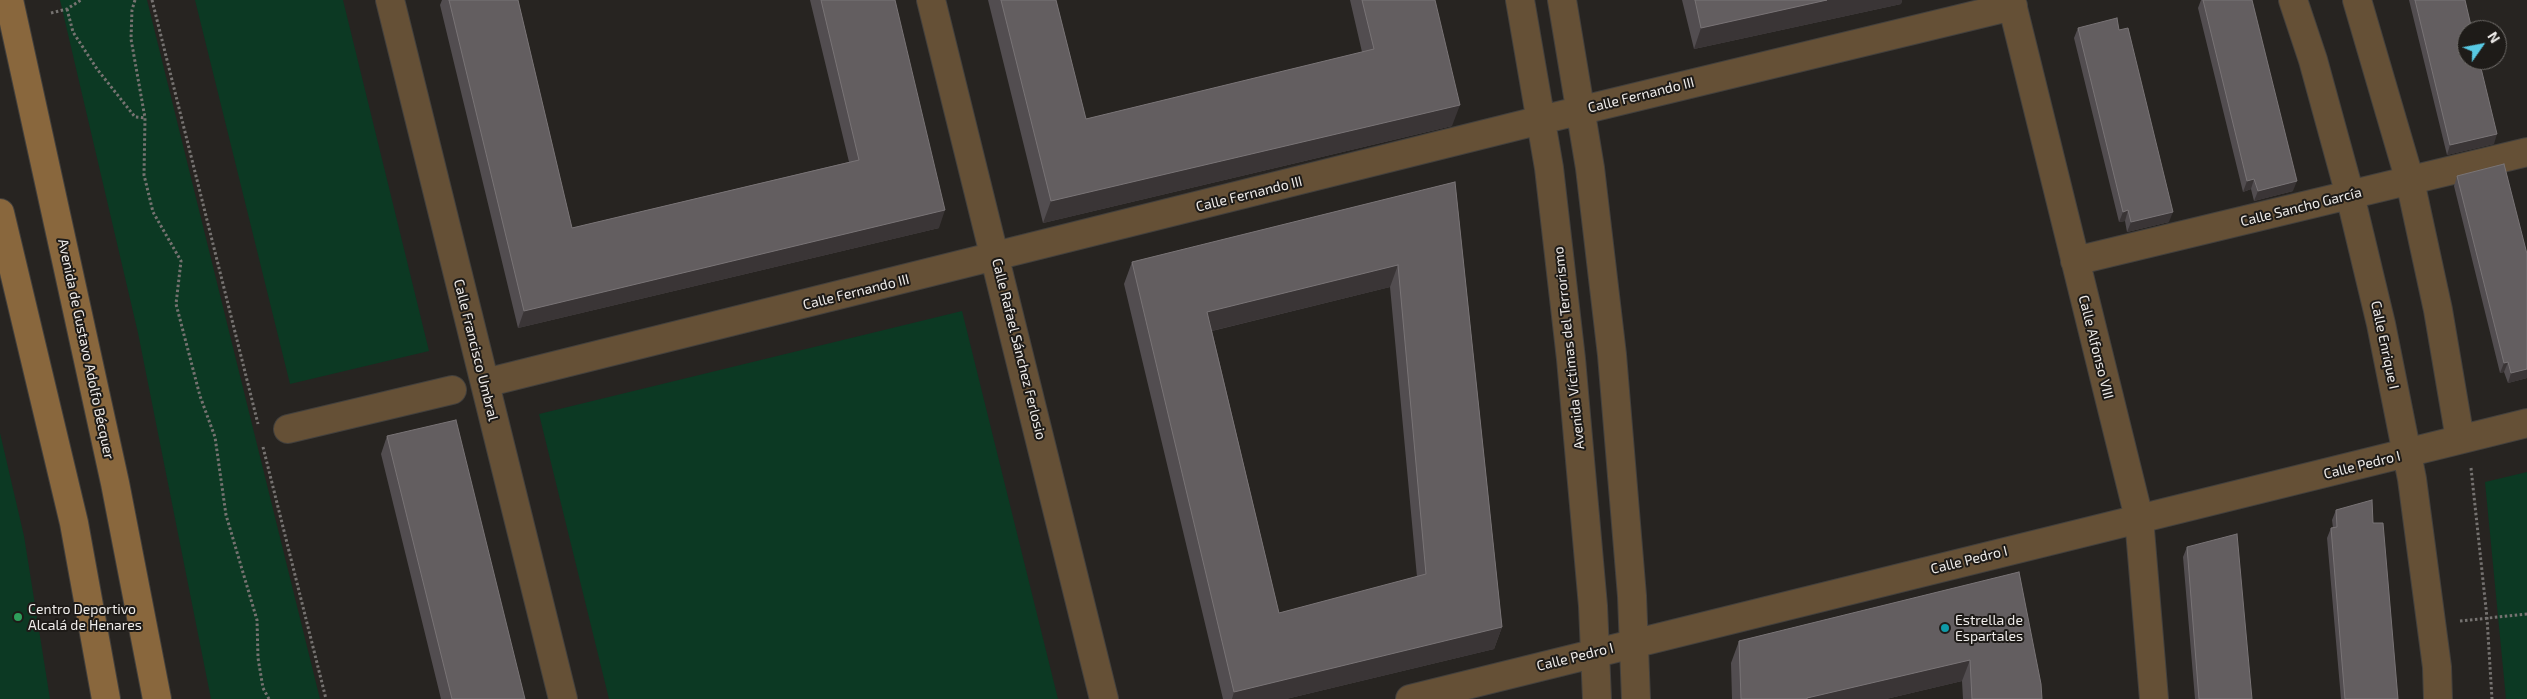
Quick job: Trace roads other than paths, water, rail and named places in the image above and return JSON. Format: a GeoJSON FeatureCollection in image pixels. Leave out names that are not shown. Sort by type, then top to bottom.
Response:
{"type":"FeatureCollection","features":[{"type":"Feature","properties":{"kind":"street","name":"Avenida de Gustavo Adolfo Bécquer"},"geometry":{"type":"LineString","coordinates":[[9,0],[115,483],[157,699]]}},
{"type":"Feature","properties":{"kind":"street","name":"Calle Francisco Umbral"},"geometry":{"type":"LineString","coordinates":[[390,0],[563,699]]}},
{"type":"Feature","properties":{"kind":"street","name":"Calle Rafael Sánchez Ferlosio"},"geometry":{"type":"LineString","coordinates":[[931,0],[1104,699]]}},
{"type":"Feature","properties":{"kind":"street","name":"Avenida Víctimas del Terrorismo"},"geometry":{"type":"LineString","coordinates":[[1520,0],[1549,168],[1571,360],[1595,652],[1596,699]]}},
{"type":"Feature","properties":{"kind":"street"},"geometry":{"type":"LineString","coordinates":[[1562,0],[1590,168],[1612,356],[1634,642],[1636,699]]}},
{"type":"Feature","properties":{"kind":"street","name":"Calle Enrique I"},"geometry":{"type":"LineString","coordinates":[[2293,0],[2313,60],[2350,196],[2381,324],[2408,453],[2437,667],[2438,699]]}},
{"type":"Feature","properties":{"kind":"street"},"geometry":{"type":"LineString","coordinates":[[2356,0],[2410,181],[2464,438]]}},
{"type":"Feature","properties":{"kind":"street","name":"Calle Fernando III"},"geometry":{"type":"LineString","coordinates":[[485,383],[1581,110],[1942,11],[2012,3]]}},
{"type":"Feature","properties":{"kind":"street","name":"Calle Alfonso VIII"},"geometry":{"type":"LineString","coordinates":[[2012,3],[2139,518],[2154,699]]}},
{"type":"Feature","properties":{"kind":"street","name":"Calle Sancho García"},"geometry":{"type":"LineString","coordinates":[[2075,262],[2527,152]]}},
{"type":"Feature","properties":{"kind":"street"},"geometry":{"type":"LineString","coordinates":[[0,213],[74,523],[106,699]]}},
{"type":"Feature","properties":{"kind":"street"},"geometry":{"type":"LineString","coordinates":[[288,429],[452,390]]}},
{"type":"Feature","properties":{"kind":"street","name":"Calle Pedro I"},"geometry":{"type":"LineString","coordinates":[[1410,699],[1634,642],[2527,423]]}},
{"type":"Feature","properties":{"kind":"place","name":"Centro Deportivo Alcalá de Henares"},"geometry":{"type":"Point","coordinates":[18,617]}},
{"type":"Feature","properties":{"kind":"place","name":"Estrella de Espartales"},"geometry":{"type":"Point","coordinates":[1945,628]}}]}
